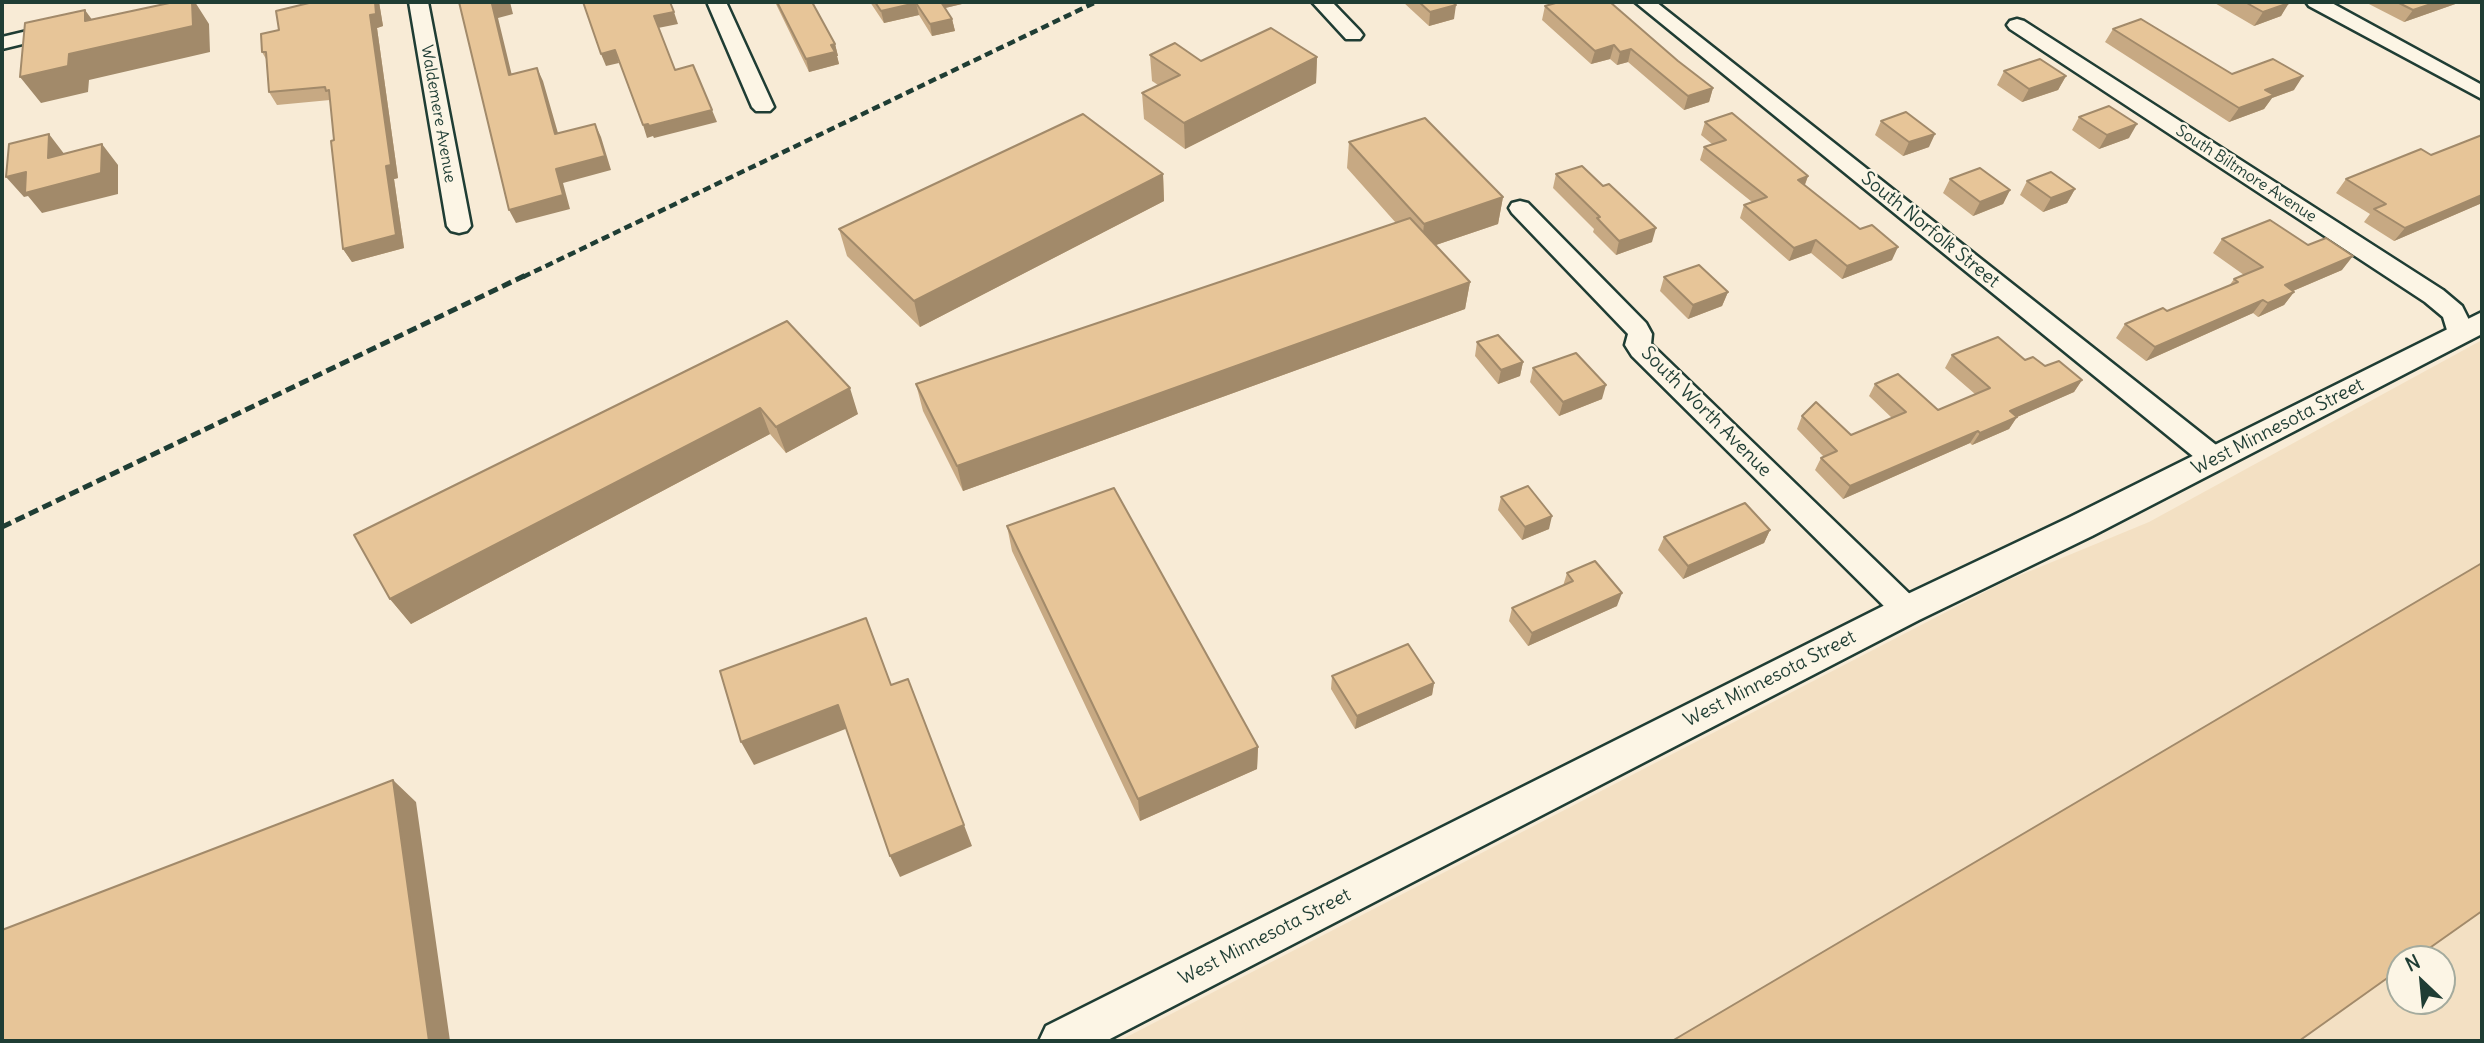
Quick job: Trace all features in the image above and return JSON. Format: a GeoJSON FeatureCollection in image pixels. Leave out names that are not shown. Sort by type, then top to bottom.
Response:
{"type":"FeatureCollection","features":[{"type":"Feature","properties":{"kind":"street","name":"Waldemere Avenue"},"geometry":{"type":"LineString","coordinates":[[418,2],[459,226]]}},
{"type":"Feature","properties":{"kind":"street"},"geometry":{"type":"LineString","coordinates":[[716,2],[763,107]]}},
{"type":"Feature","properties":{"kind":"street"},"geometry":{"type":"LineString","coordinates":[[1321,2],[1353,35]]}},
{"type":"Feature","properties":{"kind":"street","name":"South Norfolk Street"},"geometry":{"type":"LineString","coordinates":[[1644,2],[2215,459]]}},
{"type":"Feature","properties":{"kind":"street"},"geometry":{"type":"LineString","coordinates":[[2316,2],[2482,93]]}},
{"type":"Feature","properties":{"kind":"street","name":"South Biltmore Avenue"},"geometry":{"type":"LineString","coordinates":[[2017,25],[2429,293],[2453,312],[2458,322],[2474,336]]}},
{"type":"Feature","properties":{"kind":"street"},"geometry":{"type":"LineString","coordinates":[[2,43],[76,26]]}},
{"type":"Feature","properties":{"kind":"street","name":"South Worth Avenue"},"geometry":{"type":"LineString","coordinates":[[1520,208],[1637,329],[1641,350],[1907,610]]}},
{"type":"Feature","properties":{"kind":"street","name":"West Minnesota Street"},"geometry":{"type":"LineString","coordinates":[[1060,1041],[1907,610],[2474,336]]}},
{"type":"Feature","properties":{"kind":"shaded area"},"geometry":{"type":"Polygon","coordinates":[[[2482,340],[2482,1041],[1119,1041],[2006,581],[2149,522],[2482,340]]]}},
{"type":"Feature","properties":{"kind":"building"},"geometry":{"type":"Polygon","coordinates":[[[174,2],[192,2],[193,26],[69,54],[68,66],[20,77],[25,23],[85,10],[85,21],[174,2]]]}},
{"type":"Feature","properties":{"kind":"building"},"geometry":{"type":"Polygon","coordinates":[[[313,2],[375,2],[376,14],[370,15],[391,165],[386,166],[396,235],[343,249],[331,141],[334,140],[329,90],[326,91],[325,87],[269,92],[266,52],[262,52],[261,34],[279,30],[276,11],[313,2]]]}},
{"type":"Feature","properties":{"kind":"building"},"geometry":{"type":"Polygon","coordinates":[[[459,2],[503,2],[492,4],[509,75],[537,68],[555,134],[595,124],[605,156],[556,169],[563,195],[509,210],[459,2]]]}},
{"type":"Feature","properties":{"kind":"building"},"geometry":{"type":"Polygon","coordinates":[[[583,2],[670,2],[674,12],[654,16],[675,70],[693,65],[712,110],[649,126],[643,125],[615,50],[601,54],[583,2]]]}},
{"type":"Feature","properties":{"kind":"building"},"geometry":{"type":"Polygon","coordinates":[[[777,2],[812,2],[835,44],[831,45],[835,52],[806,59],[777,2]]]}},
{"type":"Feature","properties":{"kind":"building"},"geometry":{"type":"Polygon","coordinates":[[[875,2],[941,2],[952,19],[930,24],[916,3],[881,11],[875,2]]]}},
{"type":"Feature","properties":{"kind":"building"},"geometry":{"type":"Polygon","coordinates":[[[1419,2],[1452,2],[1456,5],[1430,12],[1419,2]]]}},
{"type":"Feature","properties":{"kind":"building"},"geometry":{"type":"Polygon","coordinates":[[[1559,2],[1610,2],[1713,88],[1688,96],[1631,49],[1620,52],[1614,45],[1595,51],[1545,6],[1559,2]]]}},
{"type":"Feature","properties":{"kind":"building"},"geometry":{"type":"Polygon","coordinates":[[[2245,2],[2288,2],[2289,3],[2263,12],[2245,2]]]}},
{"type":"Feature","properties":{"kind":"building"},"geometry":{"type":"Polygon","coordinates":[[[2397,2],[2437,2],[2413,10],[2397,2]]]}},
{"type":"Feature","properties":{"kind":"building"},"geometry":{"type":"Polygon","coordinates":[[[2141,19],[2232,74],[2273,59],[2303,76],[2265,90],[2274,95],[2239,108],[2113,29],[2141,19]]]}},
{"type":"Feature","properties":{"kind":"building"},"geometry":{"type":"Polygon","coordinates":[[[1271,28],[1317,57],[1184,123],[1142,93],[1180,75],[1150,55],[1175,43],[1201,61],[1271,28]]]}},
{"type":"Feature","properties":{"kind":"building"},"geometry":{"type":"Polygon","coordinates":[[[2040,59],[2066,76],[2029,89],[2004,71],[2040,59]]]}},
{"type":"Feature","properties":{"kind":"building"},"geometry":{"type":"Polygon","coordinates":[[[2109,106],[2137,124],[2107,135],[2079,117],[2109,106]]]}},
{"type":"Feature","properties":{"kind":"building"},"geometry":{"type":"Polygon","coordinates":[[[1906,112],[1935,134],[1909,142],[1881,121],[1906,112]]]}},
{"type":"Feature","properties":{"kind":"building"},"geometry":{"type":"Polygon","coordinates":[[[1732,113],[1808,176],[1798,180],[1860,229],[1872,225],[1898,247],[1847,266],[1816,240],[1794,248],[1744,205],[1767,197],[1704,147],[1726,140],[1705,122],[1732,113]]]}},
{"type":"Feature","properties":{"kind":"building"},"geometry":{"type":"Polygon","coordinates":[[[1083,114],[1163,174],[914,301],[839,229],[1083,114]]]}},
{"type":"Feature","properties":{"kind":"building"},"geometry":{"type":"Polygon","coordinates":[[[1425,118],[1503,197],[1424,224],[1349,142],[1425,118]]]}},
{"type":"Feature","properties":{"kind":"building"},"geometry":{"type":"Polygon","coordinates":[[[49,134],[48,158],[102,144],[101,173],[25,193],[26,172],[6,177],[9,144],[49,134]]]}},
{"type":"Feature","properties":{"kind":"building"},"geometry":{"type":"Polygon","coordinates":[[[2482,135],[2482,195],[2405,228],[2374,209],[2386,204],[2346,179],[2421,149],[2431,155],[2482,135]]]}},
{"type":"Feature","properties":{"kind":"building"},"geometry":{"type":"Polygon","coordinates":[[[1582,166],[1603,186],[1609,184],[1656,228],[1619,241],[1597,218],[1600,217],[1556,174],[1582,166]]]}},
{"type":"Feature","properties":{"kind":"building"},"geometry":{"type":"Polygon","coordinates":[[[1980,168],[2010,190],[1980,202],[1950,179],[1980,168]]]}},
{"type":"Feature","properties":{"kind":"building"},"geometry":{"type":"Polygon","coordinates":[[[2051,172],[2075,189],[2051,198],[2027,181],[2051,172]]]}},
{"type":"Feature","properties":{"kind":"building"},"geometry":{"type":"Polygon","coordinates":[[[1410,218],[1470,282],[957,466],[916,384],[1410,218]]]}},
{"type":"Feature","properties":{"kind":"building"},"geometry":{"type":"Polygon","coordinates":[[[2270,220],[2308,245],[2326,238],[2353,256],[2285,285],[2294,292],[2268,303],[2263,300],[2155,347],[2125,324],[2163,308],[2167,311],[2238,282],[2234,279],[2263,267],[2222,239],[2270,220]]]}},
{"type":"Feature","properties":{"kind":"building"},"geometry":{"type":"Polygon","coordinates":[[[1699,265],[1728,292],[1693,305],[1664,277],[1699,265]]]}},
{"type":"Feature","properties":{"kind":"building"},"geometry":{"type":"Polygon","coordinates":[[[787,321],[850,388],[776,427],[760,408],[390,599],[354,535],[787,321]]]}},
{"type":"Feature","properties":{"kind":"building"},"geometry":{"type":"Polygon","coordinates":[[[1498,335],[1523,362],[1501,370],[1477,342],[1498,335]]]}},
{"type":"Feature","properties":{"kind":"building"},"geometry":{"type":"Polygon","coordinates":[[[1998,337],[2025,360],[2033,357],[2045,366],[2059,361],[2082,380],[2010,411],[2017,417],[1850,486],[1821,458],[1837,451],[1802,416],[1816,402],[1851,435],[1906,412],[1875,384],[1898,374],[1938,410],[1990,388],[1952,355],[1998,337]]]}},
{"type":"Feature","properties":{"kind":"building"},"geometry":{"type":"Polygon","coordinates":[[[1576,353],[1606,385],[1563,402],[1533,368],[1576,353]]]}},
{"type":"Feature","properties":{"kind":"building"},"geometry":{"type":"Polygon","coordinates":[[[1528,486],[1552,516],[1525,527],[1501,497],[1528,486]]]}},
{"type":"Feature","properties":{"kind":"building"},"geometry":{"type":"Polygon","coordinates":[[[1114,488],[1258,747],[1138,799],[1007,526],[1114,488]]]}},
{"type":"Feature","properties":{"kind":"building"},"geometry":{"type":"Polygon","coordinates":[[[1745,503],[1770,530],[1688,566],[1664,537],[1745,503]]]}},
{"type":"Feature","properties":{"kind":"building"},"geometry":{"type":"Polygon","coordinates":[[[1595,561],[1622,593],[1532,633],[1512,608],[1573,581],[1567,573],[1595,561]]]}},
{"type":"Feature","properties":{"kind":"building"},"geometry":{"type":"Polygon","coordinates":[[[2482,563],[2482,911],[2434,945],[2386,945],[2386,979],[2299,1041],[1672,1041],[2482,563]]]}},
{"type":"Feature","properties":{"kind":"building"},"geometry":{"type":"Polygon","coordinates":[[[866,618],[891,685],[908,679],[964,825],[890,856],[838,705],[741,742],[720,671],[866,618]]]}},
{"type":"Feature","properties":{"kind":"building"},"geometry":{"type":"Polygon","coordinates":[[[1408,644],[1434,683],[1357,716],[1332,676],[1408,644]]]}},
{"type":"Feature","properties":{"kind":"building"},"geometry":{"type":"Polygon","coordinates":[[[393,780],[429,1041],[2,1041],[2,930],[393,780]]]}},
{"type":"Feature","properties":{"kind":"railway"},"geometry":{"type":"LineString","coordinates":[[523,277],[1096,2]]}},
{"type":"Feature","properties":{"kind":"railway"},"geometry":{"type":"LineString","coordinates":[[2,527],[526,275]]}}]}
